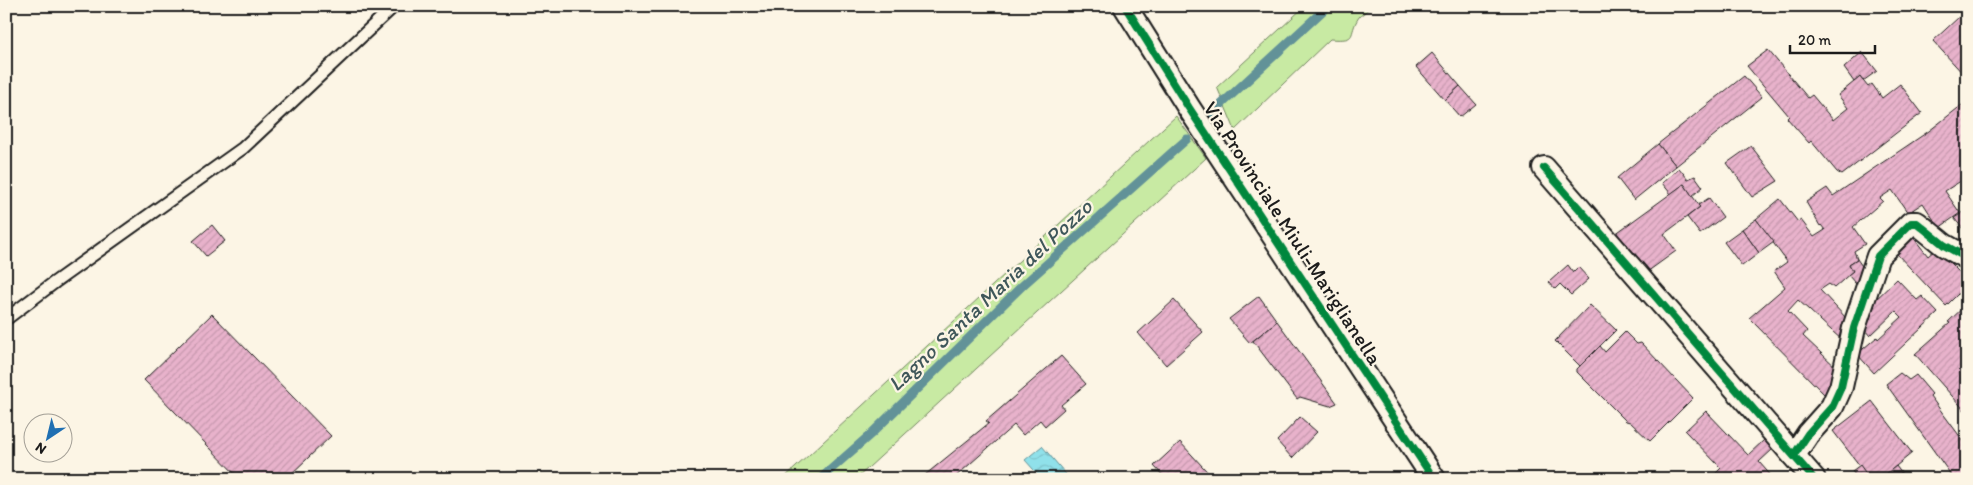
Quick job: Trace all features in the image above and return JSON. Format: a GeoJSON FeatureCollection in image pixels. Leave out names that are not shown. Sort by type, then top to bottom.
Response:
{"type":"FeatureCollection","features":[{"type":"Feature","properties":{"kind":"street","name":"Via Provinciale Miuli-Mariglianella"},"geometry":{"type":"LineString","coordinates":[[1125,6],[1189,108],[1434,479]]}},
{"type":"Feature","properties":{"kind":"street"},"geometry":{"type":"LineString","coordinates":[[1544,168],[1814,479]]}},
{"type":"Feature","properties":{"kind":"street"},"geometry":{"type":"LineString","coordinates":[[1794,455],[1808,434],[1832,407],[1841,387],[1854,328],[1878,256],[1911,222],[1917,223],[1944,245],[1967,258]]}},
{"type":"Feature","properties":{"kind":"lane"},"geometry":{"type":"LineString","coordinates":[[6,319],[54,282],[243,148],[394,6]]}},
{"type":"Feature","properties":{"kind":"green space"},"geometry":{"type":"Polygon","coordinates":[[[1305,6],[1372,6],[1359,17],[1349,38],[1330,39],[1235,130],[1217,87],[1305,6]]]}},
{"type":"Feature","properties":{"kind":"green space"},"geometry":{"type":"Polygon","coordinates":[[[1176,116],[1206,158],[856,479],[783,479],[1176,116]]]}},
{"type":"Feature","properties":{"kind":"water"},"geometry":{"type":"Polygon","coordinates":[[[1042,446],[1070,479],[1042,479],[1025,460],[1042,446]]]}},
{"type":"Feature","properties":{"kind":"building"},"geometry":{"type":"Polygon","coordinates":[[[1959,17],[1967,27],[1966,77],[1933,41],[1959,17]]]}},
{"type":"Feature","properties":{"kind":"building"},"geometry":{"type":"Polygon","coordinates":[[[1768,50],[1808,98],[1812,95],[1833,120],[1848,108],[1838,95],[1860,77],[1868,87],[1872,84],[1882,98],[1900,84],[1922,113],[1842,175],[1837,172],[1811,141],[1809,143],[1787,118],[1789,116],[1747,66],[1768,50]]]}},
{"type":"Feature","properties":{"kind":"building"},"geometry":{"type":"Polygon","coordinates":[[[1862,52],[1877,71],[1863,81],[1860,77],[1854,82],[1844,68],[1862,52]]]}},
{"type":"Feature","properties":{"kind":"building"},"geometry":{"type":"Polygon","coordinates":[[[1432,53],[1460,86],[1445,100],[1416,67],[1432,53]]]}},
{"type":"Feature","properties":{"kind":"building"},"geometry":{"type":"Polygon","coordinates":[[[1744,76],[1762,97],[1676,166],[1658,144],[1744,76]]]}},
{"type":"Feature","properties":{"kind":"building"},"geometry":{"type":"Polygon","coordinates":[[[1460,86],[1476,104],[1460,117],[1445,100],[1460,86]]]}},
{"type":"Feature","properties":{"kind":"building"},"geometry":{"type":"Polygon","coordinates":[[[1967,101],[1967,177],[1945,191],[1960,213],[1939,228],[1923,203],[1908,213],[1892,190],[1880,198],[1883,201],[1853,227],[1865,244],[1854,251],[1857,259],[1849,264],[1853,271],[1834,288],[1829,284],[1820,290],[1847,319],[1843,341],[1798,300],[1788,311],[1807,331],[1803,336],[1840,371],[1828,398],[1749,318],[1785,287],[1774,271],[1787,262],[1756,219],[1780,199],[1798,222],[1801,220],[1814,237],[1825,230],[1820,226],[1806,202],[1827,188],[1833,196],[1929,131],[1967,101]]]}},
{"type":"Feature","properties":{"kind":"building"},"geometry":{"type":"Polygon","coordinates":[[[1658,144],[1676,166],[1634,200],[1617,178],[1658,144]]]}},
{"type":"Feature","properties":{"kind":"building"},"geometry":{"type":"Polygon","coordinates":[[[1751,146],[1778,181],[1752,197],[1727,163],[1751,146]]]}},
{"type":"Feature","properties":{"kind":"building"},"geometry":{"type":"Polygon","coordinates":[[[1679,168],[1688,179],[1695,176],[1703,187],[1692,196],[1684,184],[1671,194],[1662,183],[1679,168]]]}},
{"type":"Feature","properties":{"kind":"building"},"geometry":{"type":"Polygon","coordinates":[[[1684,184],[1700,207],[1664,234],[1676,251],[1647,272],[1615,234],[1684,184]]]}},
{"type":"Feature","properties":{"kind":"building"},"geometry":{"type":"Polygon","coordinates":[[[1709,198],[1723,217],[1700,234],[1687,217],[1700,207],[1698,205],[1709,198]]]}},
{"type":"Feature","properties":{"kind":"building"},"geometry":{"type":"Polygon","coordinates":[[[1967,210],[1967,234],[1954,218],[1967,210]]]}},
{"type":"Feature","properties":{"kind":"building"},"geometry":{"type":"Polygon","coordinates":[[[1756,219],[1774,242],[1759,253],[1742,229],[1756,219]]]}},
{"type":"Feature","properties":{"kind":"building"},"geometry":{"type":"Polygon","coordinates":[[[212,225],[225,241],[206,256],[193,241],[212,225]]]}},
{"type":"Feature","properties":{"kind":"building"},"geometry":{"type":"Polygon","coordinates":[[[1742,229],[1759,253],[1742,266],[1724,242],[1742,229]]]}},
{"type":"Feature","properties":{"kind":"building"},"geometry":{"type":"Polygon","coordinates":[[[1912,236],[1928,256],[1936,249],[1967,280],[1967,285],[1946,306],[1895,252],[1912,236]]]}},
{"type":"Feature","properties":{"kind":"building"},"geometry":{"type":"Polygon","coordinates":[[[1857,259],[1869,276],[1862,291],[1848,275],[1853,271],[1849,264],[1857,259]]]}},
{"type":"Feature","properties":{"kind":"building"},"geometry":{"type":"Polygon","coordinates":[[[1568,265],[1573,272],[1578,267],[1589,279],[1571,295],[1560,284],[1555,289],[1549,282],[1568,265]]]}},
{"type":"Feature","properties":{"kind":"building"},"geometry":{"type":"Polygon","coordinates":[[[1897,279],[1917,300],[1922,296],[1938,313],[1874,373],[1857,354],[1877,337],[1878,339],[1902,317],[1896,311],[1870,336],[1865,330],[1869,313],[1875,306],[1872,303],[1897,279]]]}},
{"type":"Feature","properties":{"kind":"building"},"geometry":{"type":"Polygon","coordinates":[[[1259,296],[1277,321],[1250,343],[1229,319],[1259,296]]]}},
{"type":"Feature","properties":{"kind":"building"},"geometry":{"type":"Polygon","coordinates":[[[1174,300],[1203,332],[1166,365],[1138,333],[1174,300]]]}},
{"type":"Feature","properties":{"kind":"building"},"geometry":{"type":"Polygon","coordinates":[[[1967,304],[1967,413],[1915,354],[1950,323],[1948,322],[1967,304]]]}},
{"type":"Feature","properties":{"kind":"building"},"geometry":{"type":"Polygon","coordinates":[[[1590,305],[1616,330],[1580,366],[1555,341],[1590,305]]]}},
{"type":"Feature","properties":{"kind":"building"},"geometry":{"type":"Polygon","coordinates":[[[212,314],[331,436],[286,479],[240,479],[144,380],[212,314]]]}},
{"type":"Feature","properties":{"kind":"building"},"geometry":{"type":"Polygon","coordinates":[[[1277,321],[1337,403],[1330,406],[1300,397],[1297,399],[1253,341],[1277,321]]]}},
{"type":"Feature","properties":{"kind":"building"},"geometry":{"type":"Polygon","coordinates":[[[1625,332],[1637,344],[1641,343],[1693,398],[1650,441],[1630,422],[1626,421],[1577,372],[1577,369],[1600,346],[1605,352],[1625,332]]]}},
{"type":"Feature","properties":{"kind":"building"},"geometry":{"type":"Polygon","coordinates":[[[1061,356],[1086,384],[1061,405],[1064,409],[1045,426],[1040,420],[1023,435],[1014,425],[953,479],[928,479],[925,475],[989,423],[986,421],[1061,356]]]}},
{"type":"Feature","properties":{"kind":"building"},"geometry":{"type":"Polygon","coordinates":[[[1900,373],[1909,380],[1916,375],[1932,394],[1930,396],[1967,446],[1967,479],[1954,479],[1886,384],[1900,373]]]}},
{"type":"Feature","properties":{"kind":"building"},"geometry":{"type":"Polygon","coordinates":[[[1872,401],[1912,453],[1880,479],[1870,479],[1833,431],[1872,401]]]}},
{"type":"Feature","properties":{"kind":"building"},"geometry":{"type":"Polygon","coordinates":[[[1706,411],[1748,455],[1764,440],[1773,449],[1759,462],[1774,479],[1710,479],[1721,468],[1685,431],[1706,411]]]}},
{"type":"Feature","properties":{"kind":"building"},"geometry":{"type":"Polygon","coordinates":[[[1300,417],[1317,432],[1292,458],[1277,441],[1300,417]]]}},
{"type":"Feature","properties":{"kind":"building"},"geometry":{"type":"Polygon","coordinates":[[[1180,442],[1214,479],[1166,479],[1154,466],[1180,442]]]}},
{"type":"Feature","properties":{"kind":"building"},"geometry":{"type":"Polygon","coordinates":[[[1860,465],[1870,479],[1858,479],[1852,471],[1860,465]]]}},
{"type":"Feature","properties":{"kind":"building"},"geometry":{"type":"Polygon","coordinates":[[[1896,466],[1905,478],[1880,479],[1896,466]]]}},
{"type":"Feature","properties":{"kind":"waterway","name":"Lagno Santa Maria del Pozzo"},"geometry":{"type":"LineString","coordinates":[[1212,113],[1328,6]]}},
{"type":"Feature","properties":{"kind":"waterway","name":"Lagno Santa Maria del Pozzo"},"geometry":{"type":"LineString","coordinates":[[820,479],[871,434],[1022,286],[1187,139]]}},
{"type":"Feature","properties":{"kind":"cycle path"},"geometry":{"type":"LineString","coordinates":[[1125,6],[1189,108],[1434,479]]}},
{"type":"Feature","properties":{"kind":"cycle path"},"geometry":{"type":"LineString","coordinates":[[1544,168],[1814,479]]}},
{"type":"Feature","properties":{"kind":"cycle path"},"geometry":{"type":"LineString","coordinates":[[1794,455],[1808,434],[1832,407],[1841,387],[1854,328],[1878,256],[1911,223],[1917,223],[1944,245],[1967,258]]}}]}
